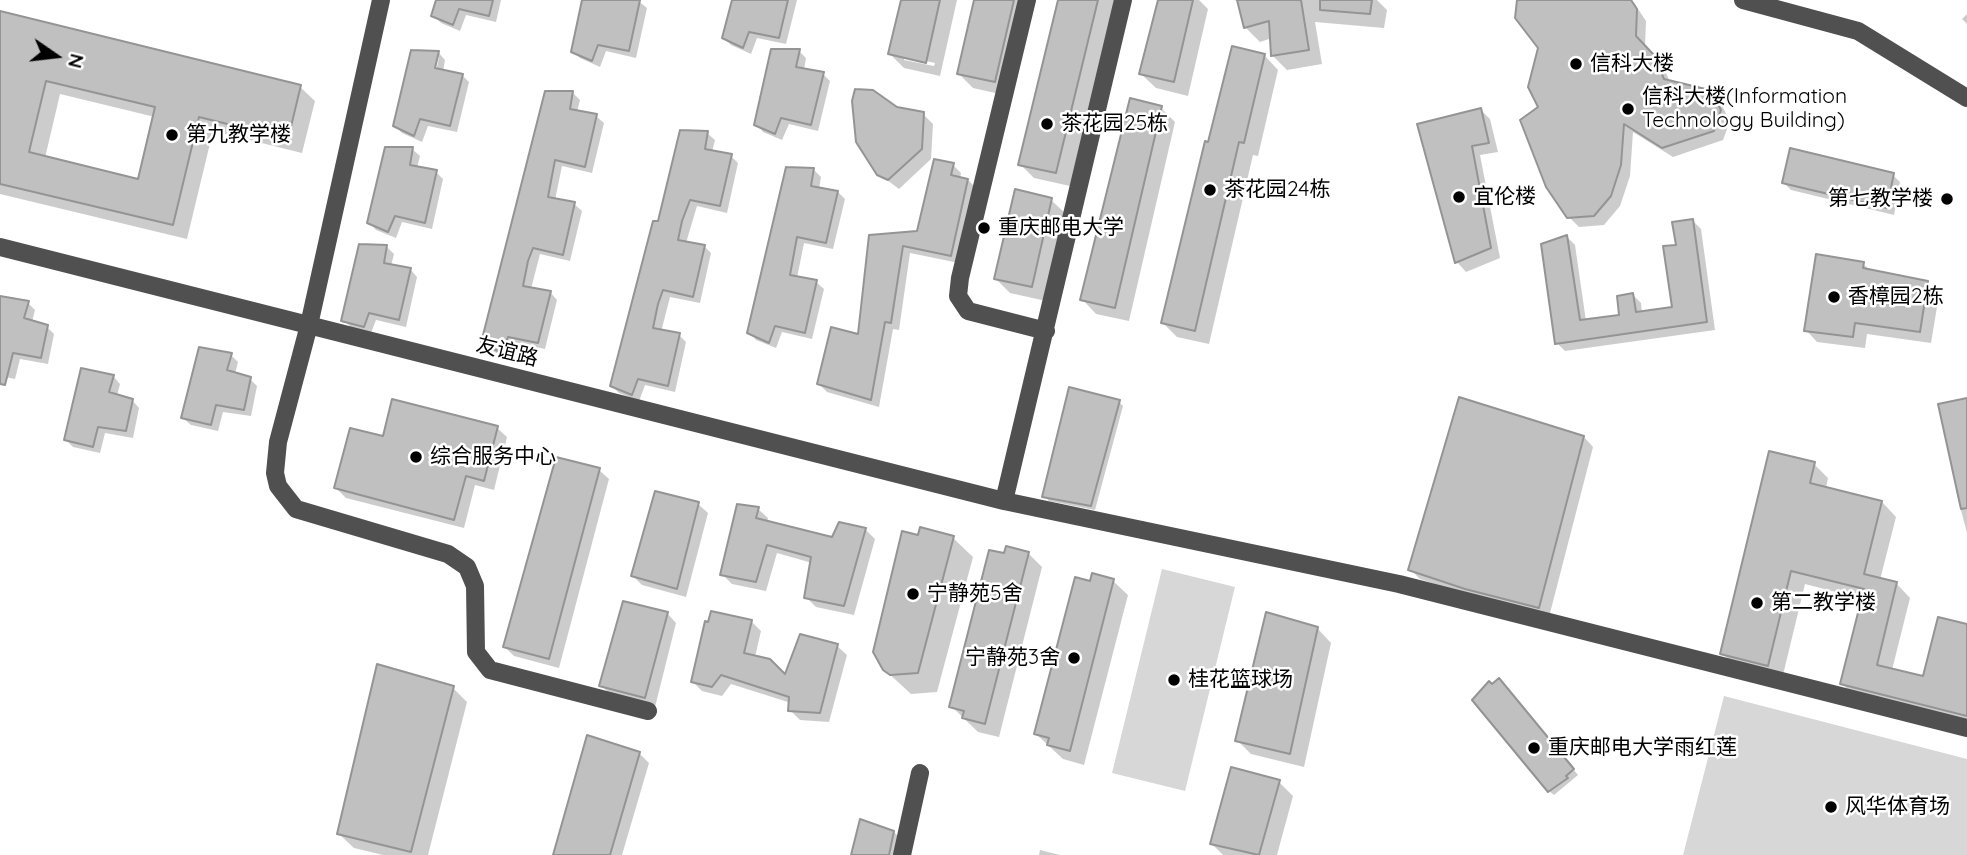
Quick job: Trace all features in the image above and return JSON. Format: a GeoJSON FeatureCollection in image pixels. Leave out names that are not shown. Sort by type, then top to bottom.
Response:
{"type":"FeatureCollection","features":[{"type":"Feature","properties":{"kind":"street"},"geometry":{"type":"LineString","coordinates":[[382,0],[309,325],[278,442],[275,473],[285,498],[296,509],[448,554],[467,567],[475,586],[476,652],[490,670],[648,711]]}},
{"type":"Feature","properties":{"kind":"street"},"geometry":{"type":"LineString","coordinates":[[1027,0],[960,278],[958,296],[968,311],[1046,331]]}},
{"type":"Feature","properties":{"kind":"street"},"geometry":{"type":"LineString","coordinates":[[1003,501],[1046,331],[1123,0]]}},
{"type":"Feature","properties":{"kind":"street"},"geometry":{"type":"LineString","coordinates":[[1744,0],[1858,31],[1967,98]]}},
{"type":"Feature","properties":{"kind":"street","name":"友谊路"},"geometry":{"type":"LineString","coordinates":[[0,247],[1003,501],[1399,584],[1967,728]]}},
{"type":"Feature","properties":{"kind":"street"},"geometry":{"type":"LineString","coordinates":[[902,855],[920,773]]}},
{"type":"Feature","properties":{"kind":"shaded area","name":"桂花篮球场"},"geometry":{"type":"Polygon","coordinates":[[[1162,569],[1235,587],[1185,791],[1112,773],[1162,569]]]}},
{"type":"Feature","properties":{"kind":"shaded area","name":"风华体育场"},"geometry":{"type":"Polygon","coordinates":[[[1724,696],[1967,759],[1967,855],[1683,855],[1724,696]]]}},
{"type":"Feature","properties":{"kind":"building"},"geometry":{"type":"Polygon","coordinates":[[[436,0],[493,0],[489,16],[459,9],[453,25],[431,16],[436,0]]]}},
{"type":"Feature","properties":{"kind":"building"},"geometry":{"type":"Polygon","coordinates":[[[582,0],[640,0],[629,51],[598,45],[592,61],[571,52],[582,0]]]}},
{"type":"Feature","properties":{"kind":"building"},"geometry":{"type":"Polygon","coordinates":[[[732,0],[788,0],[779,38],[749,32],[743,48],[722,38],[732,0]]]}},
{"type":"Feature","properties":{"kind":"building"},"geometry":{"type":"Polygon","coordinates":[[[901,0],[940,0],[926,63],[888,54],[901,0]]]}},
{"type":"Feature","properties":{"kind":"building"},"geometry":{"type":"Polygon","coordinates":[[[974,0],[1014,0],[995,82],[957,74],[974,0]]]}},
{"type":"Feature","properties":{"kind":"building"},"geometry":{"type":"Polygon","coordinates":[[[1058,0],[1098,0],[1056,173],[1018,165],[1058,0]]]}},
{"type":"Feature","properties":{"kind":"building","name":"茶花园25栋"},"geometry":{"type":"Polygon","coordinates":[[[1158,0],[1193,0],[1174,82],[1139,74],[1158,0]]]}},
{"type":"Feature","properties":{"kind":"building"},"geometry":{"type":"Polygon","coordinates":[[[1237,0],[1301,0],[1309,50],[1271,56],[1269,21],[1244,28],[1237,0]]]}},
{"type":"Feature","properties":{"kind":"building"},"geometry":{"type":"Polygon","coordinates":[[[1320,0],[1372,0],[1370,14],[1320,10],[1320,0]]]}},
{"type":"Feature","properties":{"kind":"building","name":"信科大楼(Information Technology Building)"},"geometry":{"type":"Polygon","coordinates":[[[1517,0],[1631,0],[1637,9],[1636,36],[1653,54],[1664,79],[1710,90],[1721,110],[1714,131],[1662,148],[1624,124],[1621,165],[1611,196],[1594,216],[1567,218],[1546,187],[1520,120],[1538,107],[1528,87],[1538,48],[1515,18],[1517,0]]]}},
{"type":"Feature","properties":{"kind":"building","name":"第九教学楼"},"geometry":{"type":"Polygon","coordinates":[[[0,11],[301,85],[288,139],[199,117],[173,225],[0,184],[0,11]],[[46,81],[29,152],[138,179],[155,107],[46,81]]]}},
{"type":"Feature","properties":{"kind":"building"},"geometry":{"type":"Polygon","coordinates":[[[1232,46],[1265,54],[1244,143],[1239,142],[1195,331],[1161,323],[1205,141],[1208,142],[1232,46]]]}},
{"type":"Feature","properties":{"kind":"building"},"geometry":{"type":"Polygon","coordinates":[[[771,49],[800,49],[796,67],[824,72],[811,125],[781,118],[775,134],[754,125],[771,49]]]}},
{"type":"Feature","properties":{"kind":"building"},"geometry":{"type":"Polygon","coordinates":[[[411,50],[439,51],[435,68],[463,74],[450,126],[420,119],[414,136],[393,126],[411,50]]]}},
{"type":"Feature","properties":{"kind":"building"},"geometry":{"type":"Polygon","coordinates":[[[855,89],[873,90],[897,107],[924,112],[922,149],[888,180],[877,175],[856,142],[852,101],[855,89]]]}},
{"type":"Feature","properties":{"kind":"building"},"geometry":{"type":"Polygon","coordinates":[[[545,91],[573,91],[570,109],[597,114],[585,167],[555,160],[548,197],[575,202],[563,255],[533,248],[528,261],[523,286],[551,291],[538,343],[508,337],[502,353],[481,343],[545,91]]]}},
{"type":"Feature","properties":{"kind":"building"},"geometry":{"type":"Polygon","coordinates":[[[1130,98],[1162,106],[1115,308],[1080,300],[1130,98]]]}},
{"type":"Feature","properties":{"kind":"building","name":"宜伦楼"},"geometry":{"type":"Polygon","coordinates":[[[1481,108],[1489,143],[1472,146],[1491,248],[1455,263],[1417,124],[1481,108]]]}},
{"type":"Feature","properties":{"kind":"building"},"geometry":{"type":"Polygon","coordinates":[[[680,130],[708,131],[705,149],[732,154],[720,206],[690,200],[682,221],[678,240],[705,245],[693,297],[663,290],[658,304],[653,328],[680,333],[668,386],[638,379],[632,395],[610,386],[653,221],[658,221],[680,130]]]}},
{"type":"Feature","properties":{"kind":"building"},"geometry":{"type":"Polygon","coordinates":[[[385,147],[413,147],[410,165],[437,170],[425,223],[395,216],[388,232],[367,223],[385,147]]]}},
{"type":"Feature","properties":{"kind":"building"},"geometry":{"type":"Polygon","coordinates":[[[1790,148],[1894,173],[1887,208],[1782,183],[1790,148]]]}},
{"type":"Feature","properties":{"kind":"building"},"geometry":{"type":"Polygon","coordinates":[[[934,159],[954,163],[951,175],[968,179],[951,256],[903,246],[891,323],[885,322],[871,400],[817,384],[831,327],[858,334],[869,235],[917,231],[934,159]]]}},
{"type":"Feature","properties":{"kind":"building"},"geometry":{"type":"Polygon","coordinates":[[[786,167],[814,168],[811,186],[838,191],[826,243],[797,237],[790,275],[817,280],[805,333],[775,326],[769,343],[747,333],[786,167]]]}},
{"type":"Feature","properties":{"kind":"building","name":"茶花园25栋"},"geometry":{"type":"Polygon","coordinates":[[[1015,189],[1052,198],[1032,287],[994,279],[1015,189]]]}},
{"type":"Feature","properties":{"kind":"building"},"geometry":{"type":"Polygon","coordinates":[[[1693,219],[1707,322],[1555,344],[1541,244],[1567,235],[1580,320],[1619,315],[1617,296],[1633,293],[1636,312],[1672,307],[1663,246],[1676,245],[1672,222],[1693,219]]]}},
{"type":"Feature","properties":{"kind":"building"},"geometry":{"type":"Polygon","coordinates":[[[359,244],[387,245],[384,263],[411,268],[399,320],[369,313],[364,327],[341,321],[359,244]]]}},
{"type":"Feature","properties":{"kind":"building"},"geometry":{"type":"Polygon","coordinates":[[[1816,254],[1864,262],[1863,268],[1928,281],[1920,332],[1855,323],[1853,337],[1804,331],[1816,254]]]}},
{"type":"Feature","properties":{"kind":"building"},"geometry":{"type":"Polygon","coordinates":[[[0,296],[29,301],[24,318],[48,325],[41,358],[13,353],[5,385],[0,384],[0,296]]]}},
{"type":"Feature","properties":{"kind":"building"},"geometry":{"type":"Polygon","coordinates":[[[199,347],[232,353],[227,370],[251,377],[244,410],[216,405],[211,425],[181,418],[199,347]]]}},
{"type":"Feature","properties":{"kind":"building"},"geometry":{"type":"Polygon","coordinates":[[[81,368],[114,375],[109,392],[133,399],[126,431],[98,427],[93,447],[64,440],[81,368]]]}},
{"type":"Feature","properties":{"kind":"building"},"geometry":{"type":"Polygon","coordinates":[[[1069,387],[1120,400],[1091,506],[1042,497],[1069,387]]]}},
{"type":"Feature","properties":{"kind":"building"},"geometry":{"type":"Polygon","coordinates":[[[1459,397],[1584,436],[1539,608],[1465,589],[1408,570],[1459,397]]]}},
{"type":"Feature","properties":{"kind":"building"},"geometry":{"type":"Polygon","coordinates":[[[1967,398],[1967,508],[1961,509],[1938,404],[1967,398]]]}},
{"type":"Feature","properties":{"kind":"building","name":"综合服务中心"},"geometry":{"type":"Polygon","coordinates":[[[392,399],[498,426],[484,481],[466,476],[454,520],[334,488],[350,428],[383,436],[392,399]]]}},
{"type":"Feature","properties":{"kind":"building","name":"第二教学楼"},"geometry":{"type":"Polygon","coordinates":[[[1769,451],[1815,462],[1810,483],[1882,501],[1864,574],[1897,582],[1877,665],[1923,676],[1938,617],[1967,624],[1967,716],[1840,684],[1864,589],[1791,571],[1768,666],[1720,654],[1769,451]]]}},
{"type":"Feature","properties":{"kind":"building"},"geometry":{"type":"Polygon","coordinates":[[[556,457],[600,468],[549,659],[503,647],[556,457]]]}},
{"type":"Feature","properties":{"kind":"building"},"geometry":{"type":"Polygon","coordinates":[[[655,491],[699,502],[677,589],[631,576],[655,491]]]}},
{"type":"Feature","properties":{"kind":"building"},"geometry":{"type":"Polygon","coordinates":[[[737,504],[759,507],[756,518],[832,537],[839,522],[866,528],[844,606],[804,598],[811,557],[767,545],[756,582],[720,575],[737,504]]]}},
{"type":"Feature","properties":{"kind":"building","name":"宁静苑5舍"},"geometry":{"type":"Polygon","coordinates":[[[920,527],[954,536],[918,673],[890,675],[883,670],[873,652],[902,531],[918,535],[920,527]]]}},
{"type":"Feature","properties":{"kind":"building"},"geometry":{"type":"Polygon","coordinates":[[[1006,546],[1029,552],[985,724],[962,718],[964,711],[949,707],[989,550],[1004,553],[1006,546]]]}},
{"type":"Feature","properties":{"kind":"building","name":"宁静苑3舍"},"geometry":{"type":"Polygon","coordinates":[[[1092,573],[1114,579],[1070,751],[1047,745],[1049,738],[1034,734],[1075,577],[1090,581],[1092,573]]]}},
{"type":"Feature","properties":{"kind":"building"},"geometry":{"type":"Polygon","coordinates":[[[623,601],[668,612],[645,698],[599,686],[623,601]]]}},
{"type":"Feature","properties":{"kind":"building"},"geometry":{"type":"Polygon","coordinates":[[[711,611],[752,620],[744,653],[770,659],[785,674],[800,634],[838,644],[820,713],[788,711],[789,697],[721,675],[712,687],[691,682],[705,621],[708,622],[711,611]]]}},
{"type":"Feature","properties":{"kind":"building"},"geometry":{"type":"Polygon","coordinates":[[[1266,612],[1318,627],[1290,754],[1235,741],[1266,612]]]}},
{"type":"Feature","properties":{"kind":"building"},"geometry":{"type":"Polygon","coordinates":[[[377,664],[454,686],[411,852],[337,834],[377,664]]]}},
{"type":"Feature","properties":{"kind":"building","name":"重庆邮电大学雨红莲"},"geometry":{"type":"Polygon","coordinates":[[[1499,678],[1574,769],[1566,776],[1568,778],[1548,792],[1472,700],[1489,681],[1492,684],[1499,678]]]}},
{"type":"Feature","properties":{"kind":"building"},"geometry":{"type":"Polygon","coordinates":[[[587,735],[640,752],[610,855],[553,855],[587,735]]]}},
{"type":"Feature","properties":{"kind":"building"},"geometry":{"type":"Polygon","coordinates":[[[1231,767],[1280,780],[1259,855],[1210,844],[1231,767]]]}},
{"type":"Feature","properties":{"kind":"building"},"geometry":{"type":"Polygon","coordinates":[[[860,819],[894,831],[889,855],[851,855],[860,819]]]}},
{"type":"Feature","properties":{"kind":"place","name":"信科大楼"},"geometry":{"type":"Point","coordinates":[1576,64]}},
{"type":"Feature","properties":{"kind":"place","name":"信科大楼(Information Technology Building)"},"geometry":{"type":"Point","coordinates":[1628,109]}},
{"type":"Feature","properties":{"kind":"place","name":"茶花园25栋"},"geometry":{"type":"Point","coordinates":[1047,124]}},
{"type":"Feature","properties":{"kind":"place","name":"第九教学楼"},"geometry":{"type":"Point","coordinates":[172,135]}},
{"type":"Feature","properties":{"kind":"place","name":"茶花园24栋"},"geometry":{"type":"Point","coordinates":[1210,190]}},
{"type":"Feature","properties":{"kind":"place","name":"宜伦楼"},"geometry":{"type":"Point","coordinates":[1459,197]}},
{"type":"Feature","properties":{"kind":"place","name":"第七教学楼"},"geometry":{"type":"Point","coordinates":[1947,199]}},
{"type":"Feature","properties":{"kind":"place","name":"重庆邮电大学"},"geometry":{"type":"Point","coordinates":[984,228]}},
{"type":"Feature","properties":{"kind":"place","name":"香樟园2栋"},"geometry":{"type":"Point","coordinates":[1834,297]}},
{"type":"Feature","properties":{"kind":"place","name":"综合服务中心"},"geometry":{"type":"Point","coordinates":[416,457]}},
{"type":"Feature","properties":{"kind":"place","name":"宁静苑5舍"},"geometry":{"type":"Point","coordinates":[913,594]}},
{"type":"Feature","properties":{"kind":"place","name":"第二教学楼"},"geometry":{"type":"Point","coordinates":[1757,603]}},
{"type":"Feature","properties":{"kind":"place","name":"宁静苑3舍"},"geometry":{"type":"Point","coordinates":[1074,658]}},
{"type":"Feature","properties":{"kind":"place","name":"桂花篮球场"},"geometry":{"type":"Point","coordinates":[1174,680]}},
{"type":"Feature","properties":{"kind":"place","name":"重庆邮电大学雨红莲"},"geometry":{"type":"Point","coordinates":[1534,748]}},
{"type":"Feature","properties":{"kind":"place","name":"风华体育场"},"geometry":{"type":"Point","coordinates":[1831,807]}}]}
